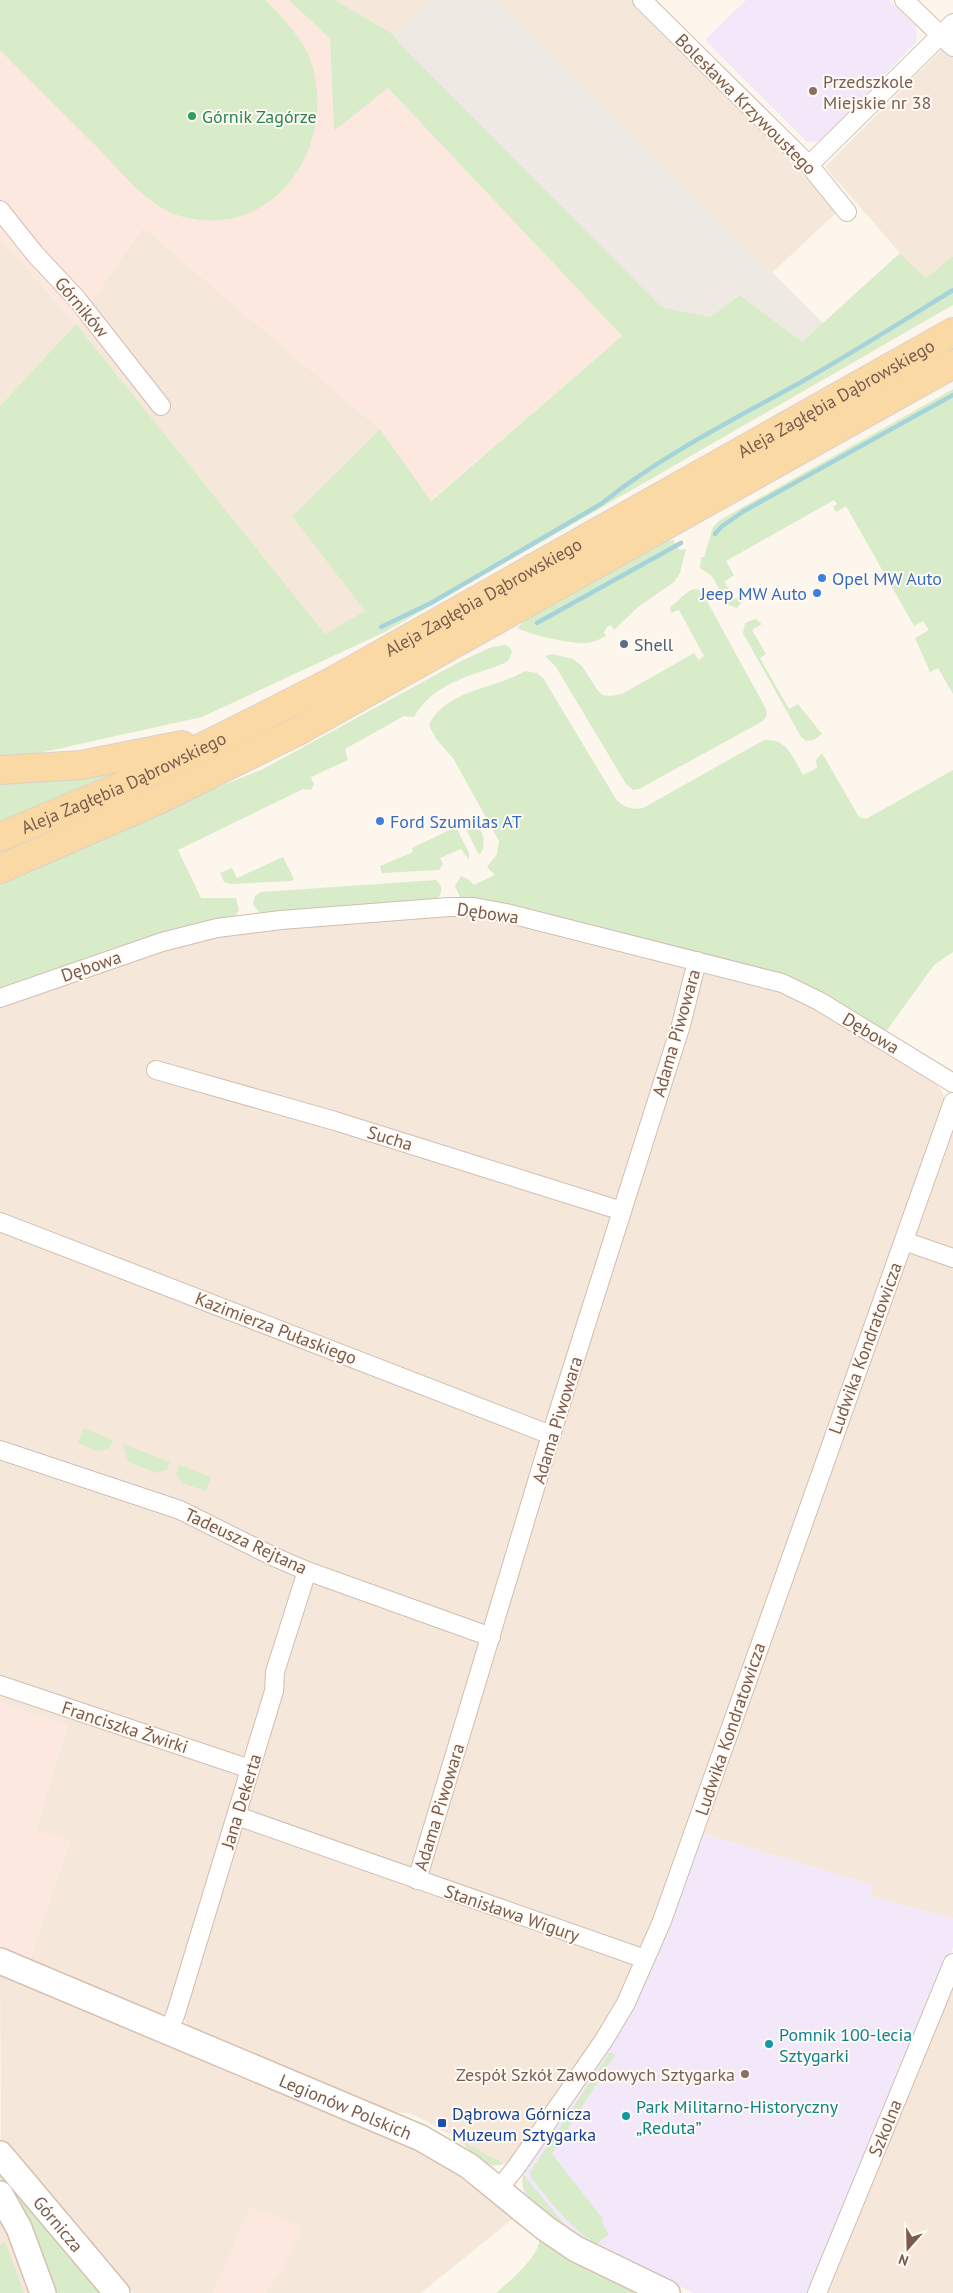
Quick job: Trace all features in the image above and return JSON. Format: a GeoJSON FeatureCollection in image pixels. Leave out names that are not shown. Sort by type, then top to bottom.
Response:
{"type":"FeatureCollection","features":[{"type":"Feature","properties":{"kind":"main road","name":"Aleja Zagłębia Dąbrowskiego"},"geometry":{"type":"LineString","coordinates":[[0,837],[124,785],[333,681],[953,332]]}},
{"type":"Feature","properties":{"kind":"main road","name":"Aleja Zagłębia Dąbrowskiego"},"geometry":{"type":"LineString","coordinates":[[0,869],[156,801],[300,730],[953,364]]}},
{"type":"Feature","properties":{"kind":"main road"},"geometry":{"type":"LineString","coordinates":[[0,770],[81,765],[225,736]]}},
{"type":"Feature","properties":{"kind":"street","name":"Bolesława Krzywoustego"},"geometry":{"type":"LineString","coordinates":[[642,0],[809,165],[847,212]]}},
{"type":"Feature","properties":{"kind":"street"},"geometry":{"type":"LineString","coordinates":[[904,0],[947,41]]}},
{"type":"Feature","properties":{"kind":"street"},"geometry":{"type":"LineString","coordinates":[[809,165],[947,41],[953,23]]}},
{"type":"Feature","properties":{"kind":"street","name":"Górników"},"geometry":{"type":"LineString","coordinates":[[0,210],[35,254],[77,299],[161,406]]}},
{"type":"Feature","properties":{"kind":"street","name":"Dębowa"},"geometry":{"type":"LineString","coordinates":[[0,998],[162,942],[218,928],[290,919],[449,907],[490,909],[782,983],[805,994],[953,1083]]}},
{"type":"Feature","properties":{"kind":"street","name":"Adama Piwowara"},"geometry":{"type":"LineString","coordinates":[[417,1880],[551,1436],[681,1026],[697,961]]}},
{"type":"Feature","properties":{"kind":"street","name":"Sucha"},"geometry":{"type":"LineString","coordinates":[[156,1070],[336,1121],[622,1211]]}},
{"type":"Feature","properties":{"kind":"street","name":"Ludwika Kondratowicza"},"geometry":{"type":"LineString","coordinates":[[498,2190],[517,2166],[604,2040],[626,2003],[646,1960],[662,1921],[953,1102]]}},
{"type":"Feature","properties":{"kind":"street","name":"Kazimierza Pułaskiego"},"geometry":{"type":"LineString","coordinates":[[0,1222],[551,1436]]}},
{"type":"Feature","properties":{"kind":"street","name":"Ludwika Kondratowicza"},"geometry":{"type":"LineString","coordinates":[[904,1241],[953,1258]]}},
{"type":"Feature","properties":{"kind":"street","name":"Tadeusza Rejtana"},"geometry":{"type":"LineString","coordinates":[[0,1450],[122,1489],[180,1510],[272,1556],[307,1571],[491,1637]]}},
{"type":"Feature","properties":{"kind":"street","name":"Jana Dekerta"},"geometry":{"type":"LineString","coordinates":[[169,2031],[176,2014],[237,1816],[274,1691],[275,1672],[307,1571]]}},
{"type":"Feature","properties":{"kind":"street","name":"Franciszka Żwirki"},"geometry":{"type":"LineString","coordinates":[[0,1685],[250,1769]]}},
{"type":"Feature","properties":{"kind":"street","name":"Stanisława Wigury"},"geometry":{"type":"LineString","coordinates":[[237,1816],[646,1960]]}},
{"type":"Feature","properties":{"kind":"street","name":"Legionów Polskich"},"geometry":{"type":"LineString","coordinates":[[0,1961],[407,2131],[461,2160],[545,2228],[576,2249],[667,2293]]}},
{"type":"Feature","properties":{"kind":"street","name":"Szkolna"},"geometry":{"type":"LineString","coordinates":[[817,2293],[953,1963]]}},
{"type":"Feature","properties":{"kind":"street","name":"Górnicza"},"geometry":{"type":"LineString","coordinates":[[0,2154],[117,2293]]}},
{"type":"Feature","properties":{"kind":"street","name":"Górnicza"},"geometry":{"type":"LineString","coordinates":[[0,2194],[22,2236],[43,2293]]}},
{"type":"Feature","properties":{"kind":"shaded area"},"geometry":{"type":"Polygon","coordinates":[[[0,0],[289,0],[330,39],[334,130],[388,88],[622,336],[430,501],[380,429],[143,227],[76,324],[0,237],[0,0]]]}},
{"type":"Feature","properties":{"kind":"shaded area"},"geometry":{"type":"Polygon","coordinates":[[[335,0],[430,0],[393,34],[335,0]]]}},
{"type":"Feature","properties":{"kind":"shaded area"},"geometry":{"type":"Polygon","coordinates":[[[430,0],[497,0],[823,323],[802,343],[740,295],[710,317],[662,307],[400,44],[393,34],[430,0]]]}},
{"type":"Feature","properties":{"kind":"shaded area"},"geometry":{"type":"Polygon","coordinates":[[[497,0],[633,0],[838,211],[772,273],[497,0]]]}},
{"type":"Feature","properties":{"kind":"shaded area","name":"Przedszkole Miejskie nr 38"},"geometry":{"type":"Polygon","coordinates":[[[746,0],[889,0],[916,26],[917,41],[821,141],[807,142],[705,40],[746,0]]]}},
{"type":"Feature","properties":{"kind":"shaded area"},"geometry":{"type":"Polygon","coordinates":[[[953,38],[953,256],[926,278],[900,253],[825,167],[953,38]]]}},
{"type":"Feature","properties":{"kind":"shaded area"},"geometry":{"type":"Polygon","coordinates":[[[143,227],[380,429],[292,516],[366,611],[325,635],[76,324],[143,227]]]}},
{"type":"Feature","properties":{"kind":"shaded area"},"geometry":{"type":"Polygon","coordinates":[[[0,237],[76,324],[0,406],[0,237]]]}},
{"type":"Feature","properties":{"kind":"shaded area"},"geometry":{"type":"Polygon","coordinates":[[[450,915],[498,919],[784,994],[833,1018],[936,1083],[943,1093],[945,1103],[647,1946],[611,2020],[516,2157],[504,2164],[493,2166],[473,2155],[458,2139],[420,2118],[407,2113],[391,2112],[190,2028],[185,2022],[183,2014],[167,2013],[161,2015],[29,1961],[69,1841],[36,1829],[67,1726],[0,1702],[0,1003],[175,946],[216,935],[450,915]]]}},
{"type":"Feature","properties":{"kind":"shaded area"},"geometry":{"type":"Polygon","coordinates":[[[953,1120],[953,1919],[870,1896],[873,1885],[701,1833],[953,1120]]]}},
{"type":"Feature","properties":{"kind":"shaded area"},"geometry":{"type":"Polygon","coordinates":[[[0,1702],[67,1725],[36,1829],[69,1840],[29,1961],[0,1949],[0,1702]]]}},
{"type":"Feature","properties":{"kind":"shaded area","name":"Zespół Szkół Zawodowych Sztygarka"},"geometry":{"type":"Polygon","coordinates":[[[701,1833],[873,1885],[870,1896],[953,1919],[953,1947],[811,2293],[694,2293],[603,2252],[567,2231],[524,2193],[523,2190],[522,2181],[527,2166],[575,2094],[701,1833]]]}},
{"type":"Feature","properties":{"kind":"shaded area"},"geometry":{"type":"Polygon","coordinates":[[[0,1973],[417,2148],[449,2165],[515,2217],[421,2293],[134,2293],[122,2283],[1,2142],[0,1973]]]}},
{"type":"Feature","properties":{"kind":"shaded area"},"geometry":{"type":"Polygon","coordinates":[[[953,1980],[953,2293],[824,2293],[953,1980]]]}},
{"type":"Feature","properties":{"kind":"shaded area"},"geometry":{"type":"Polygon","coordinates":[[[250,2207],[303,2227],[277,2277],[265,2293],[213,2293],[250,2207]]]}},
{"type":"Feature","properties":{"kind":"shaded area"},"geometry":{"type":"Polygon","coordinates":[[[0,2210],[34,2293],[0,2293],[0,2210]]]}},
{"type":"Feature","properties":{"kind":"green space","name":"Górnik Zagórze"},"geometry":{"type":"Polygon","coordinates":[[[0,0],[265,0],[286,22],[304,46],[312,64],[317,96],[315,127],[306,156],[290,181],[269,201],[243,215],[213,220],[180,216],[167,211],[155,204],[133,185],[0,50],[0,0]]]}},
{"type":"Feature","properties":{"kind":"green space"},"geometry":{"type":"Polygon","coordinates":[[[289,0],[335,0],[393,34],[400,44],[662,307],[710,317],[740,295],[802,342],[900,253],[926,278],[953,256],[953,305],[385,632],[202,717],[21,757],[0,756],[0,406],[76,324],[325,634],[365,611],[292,516],[380,429],[431,501],[622,336],[388,88],[334,131],[330,39],[289,0]]]}},
{"type":"Feature","properties":{"kind":"green space"},"geometry":{"type":"Polygon","coordinates":[[[953,389],[953,694],[938,668],[930,672],[915,638],[929,630],[923,621],[914,626],[846,506],[836,512],[833,507],[837,504],[834,500],[726,561],[734,575],[724,582],[735,599],[745,594],[745,598],[737,608],[728,605],[712,576],[700,568],[701,557],[704,557],[713,527],[720,520],[953,389]]]}},
{"type":"Feature","properties":{"kind":"green space"},"geometry":{"type":"Polygon","coordinates":[[[673,540],[679,550],[686,549],[680,573],[674,582],[638,607],[614,630],[611,625],[606,628],[604,633],[606,636],[596,641],[580,643],[551,638],[517,628],[526,619],[665,541],[673,540]]]}},
{"type":"Feature","properties":{"kind":"green space"},"geometry":{"type":"Polygon","coordinates":[[[697,589],[702,592],[766,709],[767,715],[763,721],[639,789],[633,790],[626,784],[556,667],[545,656],[552,654],[573,659],[582,666],[598,691],[603,695],[622,694],[694,653],[699,660],[704,656],[679,610],[671,613],[670,607],[689,591],[697,589]]]}},
{"type":"Feature","properties":{"kind":"green space"},"geometry":{"type":"Polygon","coordinates":[[[755,619],[762,624],[752,630],[766,654],[760,658],[789,709],[798,704],[822,734],[814,740],[806,741],[801,737],[743,633],[745,623],[755,619]]]}},
{"type":"Feature","properties":{"kind":"green space"},"geometry":{"type":"Polygon","coordinates":[[[505,645],[512,651],[510,658],[505,663],[442,688],[422,705],[414,717],[404,716],[345,749],[348,760],[311,777],[314,785],[311,790],[303,789],[178,850],[201,898],[236,898],[239,910],[235,917],[180,928],[0,989],[0,883],[165,809],[263,769],[463,660],[492,647],[505,645]]]}},
{"type":"Feature","properties":{"kind":"green space"},"geometry":{"type":"Polygon","coordinates":[[[525,671],[537,673],[543,678],[616,799],[622,805],[629,808],[645,807],[764,740],[772,740],[784,746],[803,775],[817,768],[816,760],[822,753],[859,817],[866,819],[953,770],[953,952],[934,965],[885,1033],[808,987],[460,897],[455,886],[461,876],[468,879],[474,885],[495,875],[487,867],[497,854],[499,841],[453,758],[436,739],[429,725],[436,713],[458,697],[525,671]]]}},
{"type":"Feature","properties":{"kind":"green space"},"geometry":{"type":"Polygon","coordinates":[[[168,754],[0,831],[0,774],[168,754]]]}},
{"type":"Feature","properties":{"kind":"green space"},"geometry":{"type":"Polygon","coordinates":[[[470,820],[478,827],[483,836],[482,851],[479,855],[463,823],[470,820]]]}},
{"type":"Feature","properties":{"kind":"green space"},"geometry":{"type":"Polygon","coordinates":[[[456,827],[469,853],[469,860],[461,849],[440,858],[443,864],[439,870],[382,873],[380,866],[413,852],[412,848],[456,827]]]}},
{"type":"Feature","properties":{"kind":"green space"},"geometry":{"type":"Polygon","coordinates":[[[283,857],[294,879],[292,881],[230,884],[224,882],[220,873],[232,868],[237,878],[283,857]]]}},
{"type":"Feature","properties":{"kind":"green space"},"geometry":{"type":"Polygon","coordinates":[[[436,880],[441,886],[441,891],[434,901],[264,915],[253,904],[255,896],[261,892],[436,880]]]}},
{"type":"Feature","properties":{"kind":"green space"},"geometry":{"type":"Polygon","coordinates":[[[83,1428],[113,1440],[110,1448],[98,1451],[78,1443],[83,1428]]]}},
{"type":"Feature","properties":{"kind":"green space"},"geometry":{"type":"Polygon","coordinates":[[[123,1444],[170,1462],[167,1470],[157,1473],[128,1462],[123,1444]]]}},
{"type":"Feature","properties":{"kind":"green space"},"geometry":{"type":"Polygon","coordinates":[[[179,1465],[211,1477],[206,1491],[182,1483],[176,1474],[179,1465]]]}},
{"type":"Feature","properties":{"kind":"green space"},"geometry":{"type":"Polygon","coordinates":[[[610,2052],[615,2055],[552,2154],[603,2219],[602,2223],[609,2235],[601,2240],[598,2245],[578,2231],[562,2214],[531,2178],[530,2172],[610,2052]]]}},
{"type":"Feature","properties":{"kind":"green space"},"geometry":{"type":"Polygon","coordinates":[[[466,2143],[504,2164],[492,2165],[482,2161],[469,2150],[465,2145],[466,2143]]]}},
{"type":"Feature","properties":{"kind":"green space"},"geometry":{"type":"Polygon","coordinates":[[[0,2167],[100,2291],[99,2293],[52,2293],[12,2196],[0,2178],[0,2167]]]}},
{"type":"Feature","properties":{"kind":"green space"},"geometry":{"type":"Polygon","coordinates":[[[523,2174],[568,2229],[567,2231],[536,2207],[530,2200],[525,2192],[523,2174]]]}},
{"type":"Feature","properties":{"kind":"green space"},"geometry":{"type":"Polygon","coordinates":[[[540,2238],[578,2264],[640,2293],[496,2293],[529,2261],[535,2253],[540,2238]]]}},
{"type":"Feature","properties":{"kind":"green space"},"geometry":{"type":"Polygon","coordinates":[[[5,2241],[24,2293],[0,2293],[0,2245],[5,2241]]]}},
{"type":"Feature","properties":{"kind":"waterway"},"geometry":{"type":"LineString","coordinates":[[381,627],[431,603],[601,504],[649,469],[822,370],[953,290]]}},
{"type":"Feature","properties":{"kind":"waterway"},"geometry":{"type":"LineString","coordinates":[[715,534],[721,527],[744,511],[953,395]]}},
{"type":"Feature","properties":{"kind":"waterway"},"geometry":{"type":"LineString","coordinates":[[537,623],[681,543]]}},
{"type":"Feature","properties":{"kind":"place","name":"Przedszkole Miejskie nr 38"},"geometry":{"type":"Point","coordinates":[813,91]}},
{"type":"Feature","properties":{"kind":"place","name":"Górnik Zagórze"},"geometry":{"type":"Point","coordinates":[192,116]}},
{"type":"Feature","properties":{"kind":"place","name":"Opel MW Auto"},"geometry":{"type":"Point","coordinates":[822,578]}},
{"type":"Feature","properties":{"kind":"place","name":"Jeep MW Auto"},"geometry":{"type":"Point","coordinates":[817,593]}},
{"type":"Feature","properties":{"kind":"place","name":"Shell"},"geometry":{"type":"Point","coordinates":[624,644]}},
{"type":"Feature","properties":{"kind":"place","name":"Ford Szumilas AT"},"geometry":{"type":"Point","coordinates":[380,821]}},
{"type":"Feature","properties":{"kind":"place","name":"Pomnik 100-lecia Sztygarki"},"geometry":{"type":"Point","coordinates":[769,2044]}},
{"type":"Feature","properties":{"kind":"place","name":"Zespół Szkół Zawodowych Sztygarka"},"geometry":{"type":"Point","coordinates":[745,2074]}},
{"type":"Feature","properties":{"kind":"place","name":"Park Militarno-Historyczny „Reduta”"},"geometry":{"type":"Point","coordinates":[626,2116]}},
{"type":"Feature","properties":{"kind":"place","name":"Dąbrowa Górnicza Muzeum Sztygarka"},"geometry":{"type":"Point","coordinates":[442,2123]}}]}
